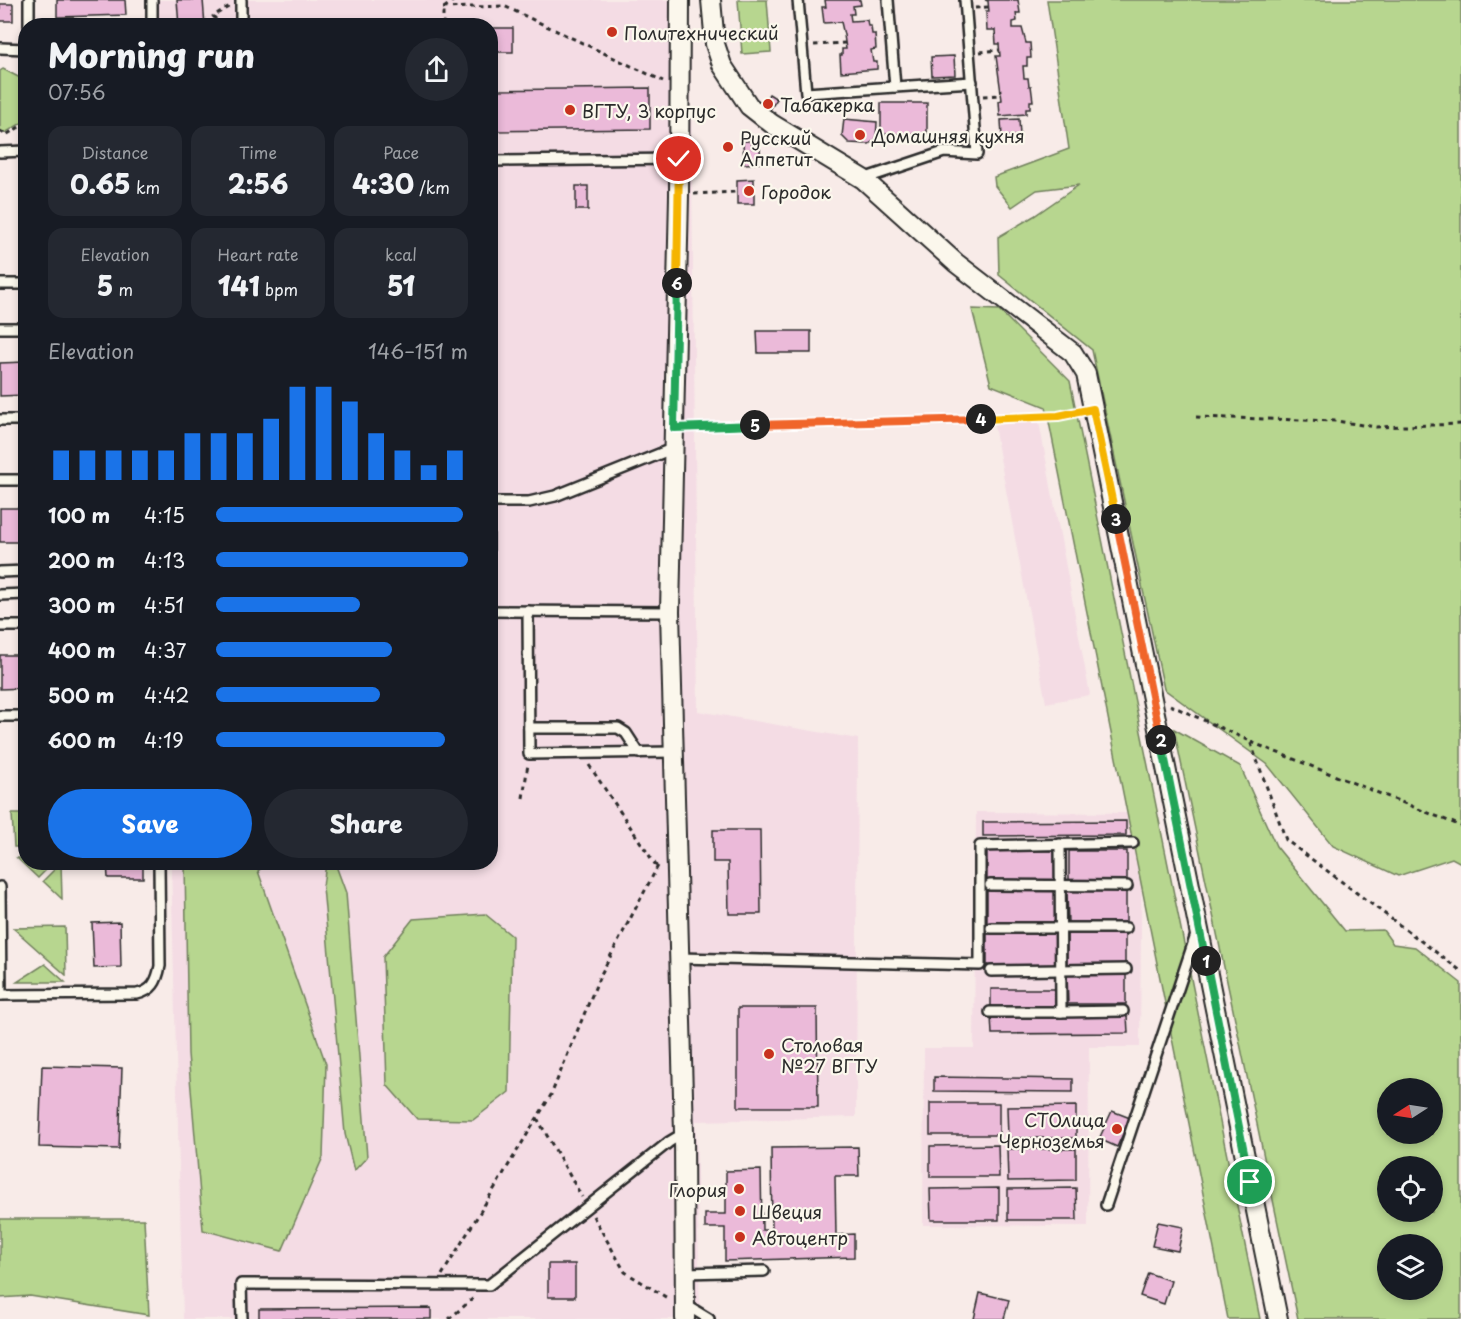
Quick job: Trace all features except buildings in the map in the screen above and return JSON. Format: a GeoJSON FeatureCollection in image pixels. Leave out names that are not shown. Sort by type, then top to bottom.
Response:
{"type":"FeatureCollection","features":[{"type":"Feature","properties":{"kind":"street"},"geometry":{"type":"LineString","coordinates":[[680,0],[670,612],[684,1133],[685,1312]]}},
{"type":"Feature","properties":{"kind":"street"},"geometry":{"type":"LineString","coordinates":[[711,0],[716,44],[722,65],[749,106],[772,124],[863,179],[956,263],[1073,352],[1086,374],[1278,1319]]}},
{"type":"Feature","properties":{"kind":"lane"},"geometry":{"type":"LineString","coordinates":[[29,0],[29,18]]}},
{"type":"Feature","properties":{"kind":"lane"},"geometry":{"type":"LineString","coordinates":[[152,0],[152,18]]}},
{"type":"Feature","properties":{"kind":"lane"},"geometry":{"type":"LineString","coordinates":[[241,0],[241,18]]}},
{"type":"Feature","properties":{"kind":"lane"},"geometry":{"type":"LineString","coordinates":[[798,0],[806,93],[972,82]]}},
{"type":"Feature","properties":{"kind":"lane"},"geometry":{"type":"LineString","coordinates":[[888,0],[895,87]]}},
{"type":"Feature","properties":{"kind":"lane"},"geometry":{"type":"LineString","coordinates":[[863,179],[944,152],[977,154],[965,0]]}},
{"type":"Feature","properties":{"kind":"lane"},"geometry":{"type":"LineString","coordinates":[[0,48],[18,49]]}},
{"type":"Feature","properties":{"kind":"lane"},"geometry":{"type":"LineString","coordinates":[[0,152],[18,151]]}},
{"type":"Feature","properties":{"kind":"lane"},"geometry":{"type":"LineString","coordinates":[[498,161],[679,159]]}},
{"type":"Feature","properties":{"kind":"lane"},"geometry":{"type":"LineString","coordinates":[[0,284],[18,284]]}},
{"type":"Feature","properties":{"kind":"lane"},"geometry":{"type":"LineString","coordinates":[[0,328],[18,328]]}},
{"type":"Feature","properties":{"kind":"lane"},"geometry":{"type":"LineString","coordinates":[[0,420],[18,420]]}},
{"type":"Feature","properties":{"kind":"lane"},"geometry":{"type":"LineString","coordinates":[[498,502],[529,502],[555,496],[674,448]]}},
{"type":"Feature","properties":{"kind":"lane"},"geometry":{"type":"LineString","coordinates":[[0,480],[18,480]]}},
{"type":"Feature","properties":{"kind":"lane"},"geometry":{"type":"LineString","coordinates":[[0,572],[18,571]]}},
{"type":"Feature","properties":{"kind":"lane"},"geometry":{"type":"LineString","coordinates":[[0,594],[18,594]]}},
{"type":"Feature","properties":{"kind":"lane"},"geometry":{"type":"LineString","coordinates":[[498,611],[670,612]]}},
{"type":"Feature","properties":{"kind":"lane"},"geometry":{"type":"LineString","coordinates":[[528,611],[529,754],[674,752]]}},
{"type":"Feature","properties":{"kind":"lane"},"geometry":{"type":"LineString","coordinates":[[0,626],[18,626]]}},
{"type":"Feature","properties":{"kind":"lane"},"geometry":{"type":"LineString","coordinates":[[0,716],[18,716]]}},
{"type":"Feature","properties":{"kind":"lane"},"geometry":{"type":"LineString","coordinates":[[529,728],[618,728],[626,733],[639,753]]}},
{"type":"Feature","properties":{"kind":"lane"},"geometry":{"type":"LineString","coordinates":[[679,958],[980,965],[980,846],[1133,843]]}},
{"type":"Feature","properties":{"kind":"lane"},"geometry":{"type":"LineString","coordinates":[[1060,844],[1061,1012]]}},
{"type":"Feature","properties":{"kind":"lane"},"geometry":{"type":"LineString","coordinates":[[0,887],[0,995],[137,994],[147,992],[157,980],[160,966],[159,870]]}},
{"type":"Feature","properties":{"kind":"lane"},"geometry":{"type":"LineString","coordinates":[[990,885],[1127,886]]}},
{"type":"Feature","properties":{"kind":"lane"},"geometry":{"type":"LineString","coordinates":[[1106,1205],[1199,927]]}},
{"type":"Feature","properties":{"kind":"lane"},"geometry":{"type":"LineString","coordinates":[[991,928],[1126,928]]}},
{"type":"Feature","properties":{"kind":"lane"},"geometry":{"type":"LineString","coordinates":[[991,971],[1126,969]]}},
{"type":"Feature","properties":{"kind":"lane"},"geometry":{"type":"LineString","coordinates":[[990,1012],[1123,1011]]}},
{"type":"Feature","properties":{"kind":"lane"},"geometry":{"type":"LineString","coordinates":[[242,1319],[242,1284],[489,1285],[684,1133]]}},
{"type":"Feature","properties":{"kind":"lane"},"geometry":{"type":"LineString","coordinates":[[685,1273],[764,1271]]}},
{"type":"Feature","properties":{"kind":"lane"},"geometry":{"type":"LineString","coordinates":[[685,1312],[709,1319]]}},
{"type":"Feature","properties":{"kind":"path"},"geometry":{"type":"LineString","coordinates":[[443,8],[454,0]]}},
{"type":"Feature","properties":{"kind":"path"},"geometry":{"type":"LineString","coordinates":[[215,18],[213,16],[231,5]]}},
{"type":"Feature","properties":{"kind":"path"},"geometry":{"type":"LineString","coordinates":[[443,8],[504,6],[679,87]]}},
{"type":"Feature","properties":{"kind":"path"},"geometry":{"type":"LineString","coordinates":[[443,8],[443,18]]}},
{"type":"Feature","properties":{"kind":"path"},"geometry":{"type":"LineString","coordinates":[[801,46],[845,43]]}},
{"type":"Feature","properties":{"kind":"path"},"geometry":{"type":"LineString","coordinates":[[969,53],[999,50]]}},
{"type":"Feature","properties":{"kind":"path"},"geometry":{"type":"LineString","coordinates":[[973,97],[1002,95]]}},
{"type":"Feature","properties":{"kind":"path"},"geometry":{"type":"LineString","coordinates":[[0,131],[6,135],[18,128]]}},
{"type":"Feature","properties":{"kind":"path"},"geometry":{"type":"LineString","coordinates":[[674,428],[1058,416],[1093,409]]}},
{"type":"Feature","properties":{"kind":"path"},"geometry":{"type":"LineString","coordinates":[[1196,417],[1336,421],[1376,427],[1461,424]]}},
{"type":"Feature","properties":{"kind":"path"},"geometry":{"type":"LineString","coordinates":[[1153,697],[1250,741],[1461,826]]}},
{"type":"Feature","properties":{"kind":"path"},"geometry":{"type":"LineString","coordinates":[[1250,741],[1286,840],[1461,971]]}},
{"type":"Feature","properties":{"kind":"path"},"geometry":{"type":"LineString","coordinates":[[523,798],[529,754]]}},
{"type":"Feature","properties":{"kind":"path"},"geometry":{"type":"LineString","coordinates":[[581,754],[658,868]]}},
{"type":"Feature","properties":{"kind":"path"},"geometry":{"type":"LineString","coordinates":[[436,1285],[551,1095],[599,978],[661,861]]}},
{"type":"Feature","properties":{"kind":"path"},"geometry":{"type":"LineString","coordinates":[[537,1118],[625,1272],[685,1312]]}},
{"type":"Feature","properties":{"kind":"path"},"geometry":{"type":"LineString","coordinates":[[449,1319],[489,1285]]}},
{"type":"Feature","properties":{"kind":"shaded area"},"geometry":{"type":"Polygon","coordinates":[[[156,0],[690,0],[698,711],[858,739],[856,1117],[696,1121],[700,1319],[183,1319],[171,870],[498,870],[498,18],[156,18],[156,0]]]}},
{"type":"Feature","properties":{"kind":"shaded area"},"geometry":{"type":"Polygon","coordinates":[[[1038,417],[1090,695],[1046,703],[994,426],[1038,417]]]}},
{"type":"Feature","properties":{"kind":"shaded area"},"geometry":{"type":"Polygon","coordinates":[[[976,812],[1142,813],[1140,1047],[1089,1047],[1088,1226],[923,1225],[924,1048],[974,1048],[976,812]]]}},
{"type":"Feature","properties":{"kind":"green space"},"geometry":{"type":"Polygon","coordinates":[[[738,0],[767,0],[771,52],[742,54],[738,0]]]}},
{"type":"Feature","properties":{"kind":"green space"},"geometry":{"type":"Polygon","coordinates":[[[1047,0],[1461,0],[1461,863],[1452,858],[1398,876],[1333,846],[1267,764],[1164,689],[1092,350],[999,275],[998,237],[1079,185],[1037,190],[1012,207],[995,186],[994,177],[1069,149],[1047,0]]]}},
{"type":"Feature","properties":{"kind":"green space"},"geometry":{"type":"Polygon","coordinates":[[[3,69],[18,77],[18,125],[5,133],[0,130],[0,71],[3,69]]]}},
{"type":"Feature","properties":{"kind":"green space"},"geometry":{"type":"Polygon","coordinates":[[[972,309],[999,310],[1070,381],[1260,1319],[1228,1319],[1046,407],[991,385],[972,309]]]}},
{"type":"Feature","properties":{"kind":"green space"},"geometry":{"type":"Polygon","coordinates":[[[1174,729],[1240,766],[1276,846],[1345,931],[1383,930],[1393,944],[1415,947],[1461,983],[1461,1319],[1298,1319],[1174,729]]]}},
{"type":"Feature","properties":{"kind":"green space"},"geometry":{"type":"Polygon","coordinates":[[[12,814],[18,814],[18,847],[14,847],[12,814]]]}},
{"type":"Feature","properties":{"kind":"green space"},"geometry":{"type":"Polygon","coordinates":[[[30,870],[46,870],[38,878],[30,870]]]}},
{"type":"Feature","properties":{"kind":"green space"},"geometry":{"type":"Polygon","coordinates":[[[54,870],[61,870],[62,899],[43,881],[54,870]]]}},
{"type":"Feature","properties":{"kind":"green space"},"geometry":{"type":"Polygon","coordinates":[[[185,870],[259,870],[326,1064],[323,1157],[282,1251],[203,1230],[188,1054],[185,870]]]}},
{"type":"Feature","properties":{"kind":"green space"},"geometry":{"type":"Polygon","coordinates":[[[325,870],[338,870],[346,893],[367,1157],[354,1171],[345,1134],[323,887],[325,870]]]}},
{"type":"Feature","properties":{"kind":"green space"},"geometry":{"type":"Polygon","coordinates":[[[485,914],[512,936],[509,1092],[473,1120],[417,1119],[387,1085],[383,957],[413,919],[485,914]]]}},
{"type":"Feature","properties":{"kind":"green space"},"geometry":{"type":"Polygon","coordinates":[[[65,927],[66,975],[13,928],[65,927]]]}},
{"type":"Feature","properties":{"kind":"green space"},"geometry":{"type":"Polygon","coordinates":[[[45,964],[65,982],[17,982],[45,964]]]}},
{"type":"Feature","properties":{"kind":"green space"},"geometry":{"type":"Polygon","coordinates":[[[0,1219],[144,1219],[149,1315],[30,1296],[0,1298],[0,1219]]]}},
{"type":"Feature","properties":{"kind":"place","name":"Политехнический"},"geometry":{"type":"Point","coordinates":[612,32]}},
{"type":"Feature","properties":{"kind":"place","name":"Табакерка"},"geometry":{"type":"Point","coordinates":[768,104]}},
{"type":"Feature","properties":{"kind":"place","name":"ВГТУ, 3 корпус"},"geometry":{"type":"Point","coordinates":[570,110]}},
{"type":"Feature","properties":{"kind":"place","name":"Домашняя кухня"},"geometry":{"type":"Point","coordinates":[860,135]}},
{"type":"Feature","properties":{"kind":"place","name":"Русский Аппетит"},"geometry":{"type":"Point","coordinates":[728,147]}},
{"type":"Feature","properties":{"kind":"place","name":"Городок"},"geometry":{"type":"Point","coordinates":[749,191]}},
{"type":"Feature","properties":{"kind":"place","name":"Столовая №27 ВГТУ"},"geometry":{"type":"Point","coordinates":[769,1054]}},
{"type":"Feature","properties":{"kind":"place","name":"СТОлица Черноземья"},"geometry":{"type":"Point","coordinates":[1117,1129]}},
{"type":"Feature","properties":{"kind":"place","name":"Глория"},"geometry":{"type":"Point","coordinates":[739,1189]}},
{"type":"Feature","properties":{"kind":"place","name":"Швеция"},"geometry":{"type":"Point","coordinates":[740,1211]}},
{"type":"Feature","properties":{"kind":"place","name":"Автоцентр"},"geometry":{"type":"Point","coordinates":[740,1237]}},
{"type":"Feature","properties":{"kind":"route"},"geometry":{"type":"LineString","coordinates":[[679,159],[674,428],[1058,416],[1093,409],[1250,1182]]}}]}
